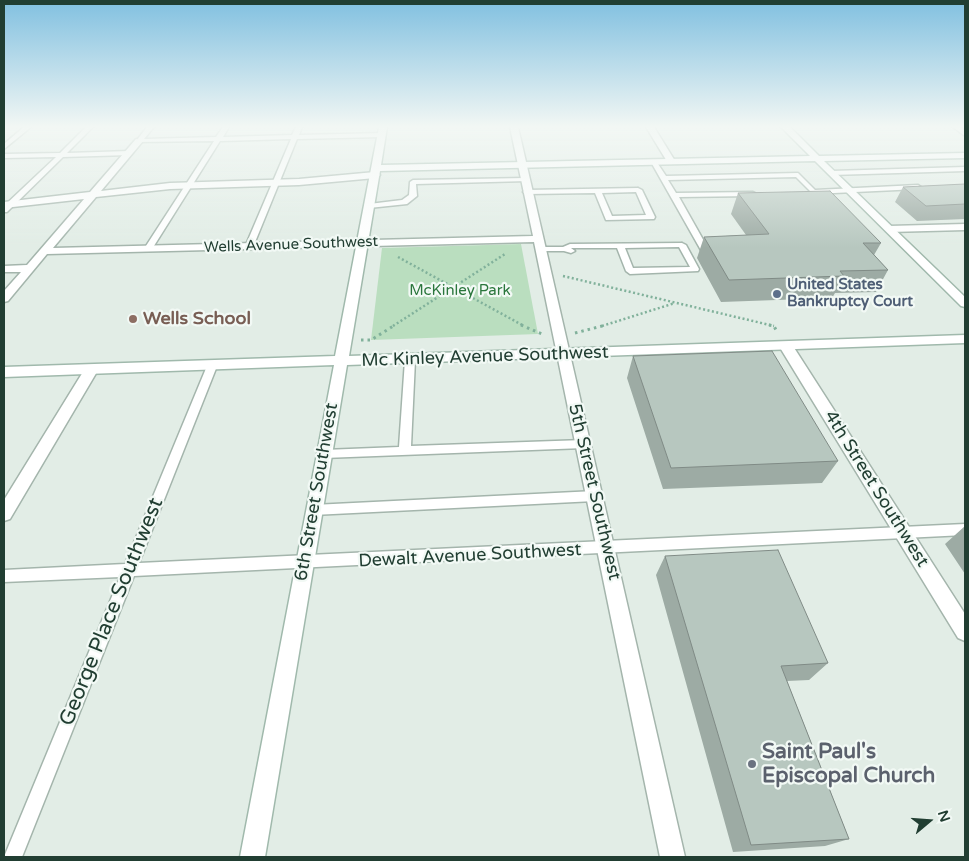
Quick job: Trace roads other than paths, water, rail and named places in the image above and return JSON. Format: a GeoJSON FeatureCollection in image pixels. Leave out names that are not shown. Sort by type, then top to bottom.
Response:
{"type":"FeatureCollection","features":[{"type":"Feature","properties":{"kind":"street"},"geometry":{"type":"LineString","coordinates":[[4,298],[117,167]]}},
{"type":"Feature","properties":{"kind":"street","name":"6th Street Southwest"},"geometry":{"type":"LineString","coordinates":[[252,857],[313,510],[377,167]]}},
{"type":"Feature","properties":{"kind":"street","name":"5th Street Southwest"},"geometry":{"type":"LineString","coordinates":[[522,167],[534,242],[546,272],[673,857]]}},
{"type":"Feature","properties":{"kind":"street"},"geometry":{"type":"LineString","coordinates":[[6,206],[93,194],[189,185],[276,183],[376,171],[525,179],[615,167]]}},
{"type":"Feature","properties":{"kind":"street"},"geometry":{"type":"LineString","coordinates":[[825,167],[965,303]]}},
{"type":"Feature","properties":{"kind":"street"},"geometry":{"type":"LineString","coordinates":[[889,229],[965,227]]}},
{"type":"Feature","properties":{"kind":"street","name":"Wells Avenue Southwest"},"geometry":{"type":"LineString","coordinates":[[44,251],[534,242]]}},
{"type":"Feature","properties":{"kind":"street"},"geometry":{"type":"LineString","coordinates":[[4,269],[29,268]]}},
{"type":"Feature","properties":{"kind":"street","name":"Mc Kinley Avenue Southwest"},"geometry":{"type":"LineString","coordinates":[[4,372],[410,360],[965,339]]}},
{"type":"Feature","properties":{"kind":"street","name":"4th Street Southwest"},"geometry":{"type":"LineString","coordinates":[[786,346],[965,631]]}},
{"type":"Feature","properties":{"kind":"street"},"geometry":{"type":"LineString","coordinates":[[4,514],[90,370]]}},
{"type":"Feature","properties":{"kind":"lane"},"geometry":{"type":"LineString","coordinates":[[6,206],[49,167]]}},
{"type":"Feature","properties":{"kind":"lane"},"geometry":{"type":"LineString","coordinates":[[148,249],[201,167]]}},
{"type":"Feature","properties":{"kind":"lane"},"geometry":{"type":"LineString","coordinates":[[249,247],[282,167]]}},
{"type":"Feature","properties":{"kind":"lane"},"geometry":{"type":"LineString","coordinates":[[657,167],[706,252]]}},
{"type":"Feature","properties":{"kind":"lane"},"geometry":{"type":"LineString","coordinates":[[831,173],[965,168]]}},
{"type":"Feature","properties":{"kind":"lane"},"geometry":{"type":"LineString","coordinates":[[664,178],[798,175],[813,192]]}},
{"type":"Feature","properties":{"kind":"lane"},"geometry":{"type":"LineString","coordinates":[[369,206],[404,202],[413,196],[413,182],[525,179],[598,191],[638,190],[652,217],[609,218],[598,191]]}},
{"type":"Feature","properties":{"kind":"lane"},"geometry":{"type":"LineString","coordinates":[[799,192],[926,187]]}},
{"type":"Feature","properties":{"kind":"lane"},"geometry":{"type":"LineString","coordinates":[[674,196],[762,193]]}},
{"type":"Feature","properties":{"kind":"lane"},"geometry":{"type":"LineString","coordinates":[[534,242],[571,251],[611,250],[621,247],[682,245],[695,269],[630,271],[621,247]]}},
{"type":"Feature","properties":{"kind":"lane"},"geometry":{"type":"LineString","coordinates":[[405,451],[410,360]]}},
{"type":"Feature","properties":{"kind":"lane","name":"George Place Southwest"},"geometry":{"type":"LineString","coordinates":[[13,857],[212,366]]}},
{"type":"Feature","properties":{"kind":"lane"},"geometry":{"type":"LineString","coordinates":[[324,454],[584,444]]}},
{"type":"Feature","properties":{"kind":"lane"},"geometry":{"type":"LineString","coordinates":[[313,510],[596,496]]}},
{"type":"Feature","properties":{"kind":"lane","name":"Dewalt Avenue Southwest"},"geometry":{"type":"LineString","coordinates":[[4,576],[607,549],[965,530]]}},
{"type":"Feature","properties":{"kind":"place","name":"United States Bankruptcy Court"},"geometry":{"type":"Point","coordinates":[777,294]}},
{"type":"Feature","properties":{"kind":"place","name":"Wells School"},"geometry":{"type":"Point","coordinates":[133,319]}},
{"type":"Feature","properties":{"kind":"place","name":"Saint Paul's Episcopal Church"},"geometry":{"type":"Point","coordinates":[752,764]}},
{"type":"Feature","properties":{"kind":"park label","name":"McKinley Park"},"geometry":{"type":"Point","coordinates":[460,291]}}]}
